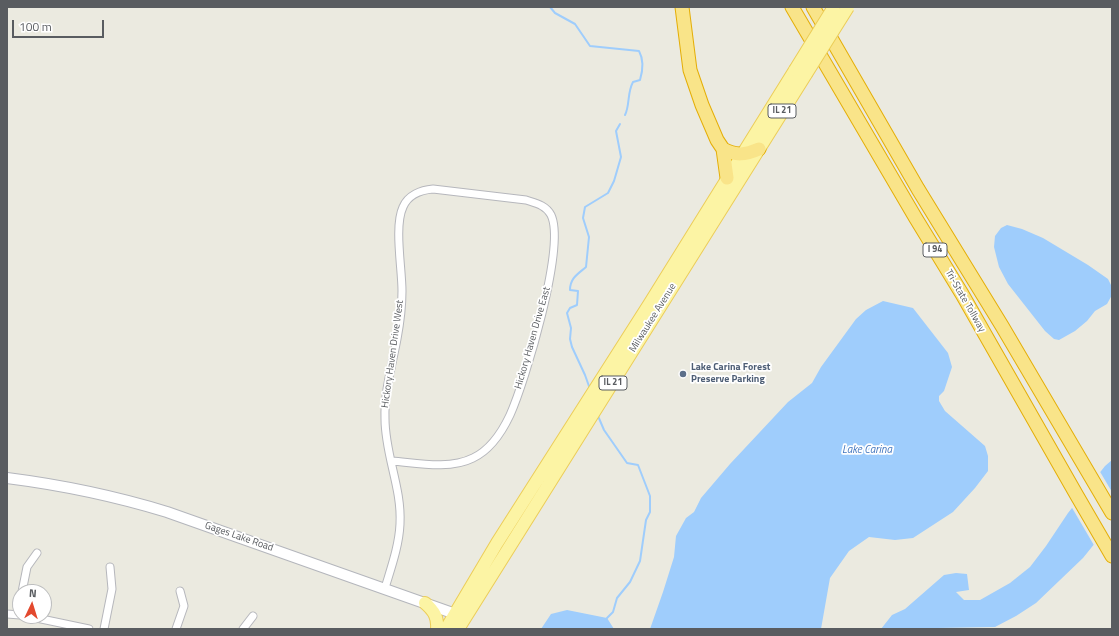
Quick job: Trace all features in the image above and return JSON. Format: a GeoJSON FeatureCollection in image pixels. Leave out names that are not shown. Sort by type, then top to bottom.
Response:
{"type":"FeatureCollection","features":[{"type":"Feature","properties":{"kind":"highway"},"geometry":{"type":"LineString","coordinates":[[682,7],[690,70],[704,111],[722,149],[727,178]]}},
{"type":"Feature","properties":{"kind":"highway","name":"Tri-State Tollway"},"geometry":{"type":"LineString","coordinates":[[792,7],[962,294],[1110,553]]}},
{"type":"Feature","properties":{"kind":"highway","name":"Tri-State Tollway"},"geometry":{"type":"LineString","coordinates":[[813,7],[918,189],[1002,326],[1112,513]]}},
{"type":"Feature","properties":{"kind":"highway"},"geometry":{"type":"LineString","coordinates":[[722,149],[741,155],[759,149]]}},
{"type":"Feature","properties":{"kind":"main road","name":"Milwaukee Avenue"},"geometry":{"type":"LineString","coordinates":[[446,629],[461,615],[759,149],[834,7]]}},
{"type":"Feature","properties":{"kind":"main road","name":"Milwaukee Avenue"},"geometry":{"type":"LineString","coordinates":[[458,629],[461,615],[497,544],[741,155],[848,7]]}},
{"type":"Feature","properties":{"kind":"main road"},"geometry":{"type":"LineString","coordinates":[[425,603],[435,614],[438,620],[437,629]]}},
{"type":"Feature","properties":{"kind":"street","name":"Hickory Haven Drive West"},"geometry":{"type":"LineString","coordinates":[[385,588],[395,553],[400,523],[396,486],[386,435],[385,420],[387,390],[400,321],[402,290],[399,220],[404,205],[409,198],[415,194],[433,189],[461,193]]}},
{"type":"Feature","properties":{"kind":"street","name":"Hickory Haven Drive East"},"geometry":{"type":"LineString","coordinates":[[392,461],[433,464],[457,463],[473,458],[488,447],[500,432],[515,401],[533,346],[546,298],[554,235],[553,222],[546,208],[526,200],[461,193]]}},
{"type":"Feature","properties":{"kind":"street","name":"Gages Lake Road"},"geometry":{"type":"LineString","coordinates":[[7,478],[58,485],[105,494],[144,505],[461,615]]}},
{"type":"Feature","properties":{"kind":"street"},"geometry":{"type":"LineString","coordinates":[[24,584],[27,566],[37,553]]}},
{"type":"Feature","properties":{"kind":"street"},"geometry":{"type":"LineString","coordinates":[[104,629],[112,589],[110,567]]}},
{"type":"Feature","properties":{"kind":"street"},"geometry":{"type":"LineString","coordinates":[[176,629],[184,606],[180,591]]}},
{"type":"Feature","properties":{"kind":"street"},"geometry":{"type":"LineString","coordinates":[[243,629],[253,616]]}},
{"type":"Feature","properties":{"kind":"street"},"geometry":{"type":"LineString","coordinates":[[52,621],[89,629]]}},
{"type":"Feature","properties":{"kind":"water"},"geometry":{"type":"Polygon","coordinates":[[[1007,225],[1022,229],[1043,238],[1108,279],[1112,287],[1112,295],[1107,304],[1095,311],[1087,321],[1075,331],[1059,340],[1054,339],[1045,331],[1008,284],[999,267],[994,247],[995,236],[1001,228],[1007,225]]]}},
{"type":"Feature","properties":{"kind":"water","name":"Lake Carina"},"geometry":{"type":"Polygon","coordinates":[[[883,301],[913,308],[948,353],[952,367],[944,391],[939,396],[939,401],[945,411],[985,446],[988,456],[988,471],[953,512],[913,538],[895,540],[869,537],[849,551],[830,578],[821,629],[650,629],[674,557],[676,536],[686,518],[694,512],[701,498],[730,464],[788,402],[812,383],[821,367],[856,319],[866,310],[883,301]]]}},
{"type":"Feature","properties":{"kind":"water"},"geometry":{"type":"Polygon","coordinates":[[[1112,460],[1112,522],[1083,558],[1036,603],[995,627],[881,629],[892,615],[905,609],[944,575],[956,573],[967,574],[969,590],[956,592],[964,600],[980,600],[1010,583],[1030,567],[1068,513],[1105,466],[1112,460]]]}},
{"type":"Feature","properties":{"kind":"water"},"geometry":{"type":"Polygon","coordinates":[[[567,610],[607,618],[614,629],[541,629],[551,614],[567,610]]]}},
{"type":"Feature","properties":{"kind":"pier"},"geometry":{"type":"Polygon","coordinates":[[[1099,470],[1112,492],[1112,525],[1095,547],[1071,506],[1099,470]]]}},
{"type":"Feature","properties":{"kind":"waterway"},"geometry":{"type":"LineString","coordinates":[[550,7],[555,13],[575,24],[590,46],[639,51],[642,61],[641,76],[640,80],[633,82],[631,86],[628,107],[625,115]]}},
{"type":"Feature","properties":{"kind":"waterway"},"geometry":{"type":"LineString","coordinates":[[590,389],[570,339],[571,328],[567,313],[570,308],[577,305],[578,291],[570,290],[570,286],[575,277],[586,267],[589,237],[583,218],[585,207],[608,193],[614,181],[621,157],[616,131],[620,124]]}},
{"type":"Feature","properties":{"kind":"waterway"},"geometry":{"type":"LineString","coordinates":[[598,416],[604,430],[627,463],[638,465],[650,496],[650,512],[646,520],[640,561],[630,582],[617,598],[613,612],[607,618]]}},
{"type":"Feature","properties":{"kind":"place","name":"Lake Carina Forest Preserve Parking"},"geometry":{"type":"Point","coordinates":[683,374]}}]}
